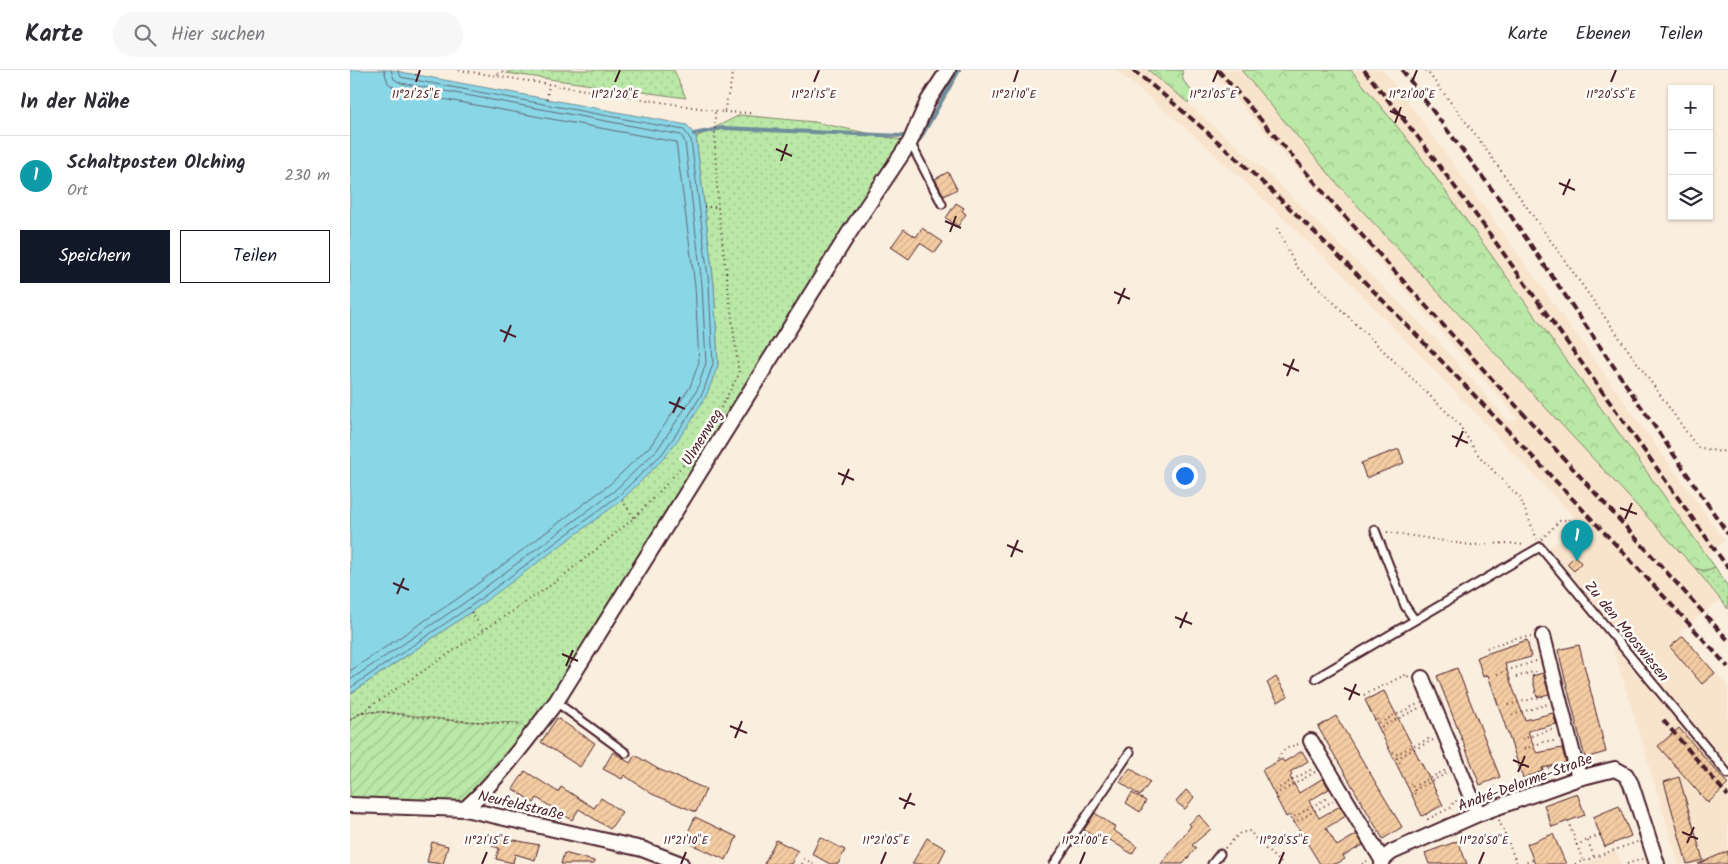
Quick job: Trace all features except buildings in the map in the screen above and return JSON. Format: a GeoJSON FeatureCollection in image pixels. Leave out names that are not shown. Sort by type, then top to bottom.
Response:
{"type":"FeatureCollection","features":[{"type":"Feature","properties":{"kind":"street","name":"Ulmenweg"},"geometry":{"type":"LineString","coordinates":[[465,809],[492,785],[556,702],[849,233],[910,142],[928,101],[948,70]]}},
{"type":"Feature","properties":{"kind":"street"},"geometry":{"type":"LineString","coordinates":[[1543,636],[1579,778]]}},
{"type":"Feature","properties":{"kind":"street"},"geometry":{"type":"LineString","coordinates":[[1422,678],[1478,814]]}},
{"type":"Feature","properties":{"kind":"street"},"geometry":{"type":"LineString","coordinates":[[1311,741],[1382,862]]}},
{"type":"Feature","properties":{"kind":"street","name":"André-Delorme-Straße"},"geometry":{"type":"LineString","coordinates":[[1382,862],[1392,852],[1478,814],[1579,778],[1615,769],[1626,775],[1656,860]]}},
{"type":"Feature","properties":{"kind":"street","name":"Neufeldstraße"},"geometry":{"type":"LineString","coordinates":[[350,806],[465,809],[642,849],[681,864]]}},
{"type":"Feature","properties":{"kind":"lane"},"geometry":{"type":"LineString","coordinates":[[910,142],[942,204]]}},
{"type":"Feature","properties":{"kind":"lane"},"geometry":{"type":"LineString","coordinates":[[1375,530],[1405,606],[1414,619]]}},
{"type":"Feature","properties":{"kind":"lane"},"geometry":{"type":"LineString","coordinates":[[1316,678],[1540,547]]}},
{"type":"Feature","properties":{"kind":"lane","name":"Zu den Mooswiesen"},"geometry":{"type":"LineString","coordinates":[[1540,547],[1728,774]]}},
{"type":"Feature","properties":{"kind":"lane"},"geometry":{"type":"LineString","coordinates":[[556,702],[626,753]]}},
{"type":"Feature","properties":{"kind":"lane"},"geometry":{"type":"LineString","coordinates":[[1054,864],[1130,752]]}},
{"type":"Feature","properties":{"kind":"lane"},"geometry":{"type":"LineString","coordinates":[[1212,864],[1220,854]]}},
{"type":"Feature","properties":{"kind":"path"},"geometry":{"type":"LineString","coordinates":[[416,70],[416,75]]}},
{"type":"Feature","properties":{"kind":"path"},"geometry":{"type":"LineString","coordinates":[[458,70],[659,100],[715,111],[751,112]]}},
{"type":"Feature","properties":{"kind":"path"},"geometry":{"type":"LineString","coordinates":[[494,76],[506,70]]}},
{"type":"Feature","properties":{"kind":"path"},"geometry":{"type":"LineString","coordinates":[[724,112],[734,70]]}},
{"type":"Feature","properties":{"kind":"path"},"geometry":{"type":"LineString","coordinates":[[1426,70],[1475,134],[1697,448],[1721,452],[1728,450]]}},
{"type":"Feature","properties":{"kind":"path"},"geometry":{"type":"LineString","coordinates":[[546,99],[549,84]]}},
{"type":"Feature","properties":{"kind":"path"},"geometry":{"type":"LineString","coordinates":[[350,719],[554,583],[634,518],[688,460],[709,430],[740,374],[718,207],[715,111]]}},
{"type":"Feature","properties":{"kind":"path"},"geometry":{"type":"LineString","coordinates":[[704,207],[718,207]]}},
{"type":"Feature","properties":{"kind":"path"},"geometry":{"type":"LineString","coordinates":[[1277,228],[1296,266],[1458,423],[1479,456],[1520,498],[1540,547]]}},
{"type":"Feature","properties":{"kind":"path"},"geometry":{"type":"LineString","coordinates":[[622,500],[634,518]]}},
{"type":"Feature","properties":{"kind":"path"},"geometry":{"type":"LineString","coordinates":[[1540,547],[1543,536],[1559,521],[1571,519],[1586,526]]}},
{"type":"Feature","properties":{"kind":"path"},"geometry":{"type":"LineString","coordinates":[[1375,530],[1470,545],[1509,543],[1540,547]]}},
{"type":"Feature","properties":{"kind":"path"},"geometry":{"type":"LineString","coordinates":[[471,612],[483,630]]}},
{"type":"Feature","properties":{"kind":"path"},"geometry":{"type":"LineString","coordinates":[[1487,648],[1515,638],[1515,640],[1543,636]]}},
{"type":"Feature","properties":{"kind":"path"},"geometry":{"type":"LineString","coordinates":[[1497,674],[1550,662]]}},
{"type":"Feature","properties":{"kind":"path"},"geometry":{"type":"LineString","coordinates":[[1516,677],[1550,662]]}},
{"type":"Feature","properties":{"kind":"path"},"geometry":{"type":"LineString","coordinates":[[1364,695],[1407,674],[1410,680],[1422,678]]}},
{"type":"Feature","properties":{"kind":"path"},"geometry":{"type":"LineString","coordinates":[[1508,706],[1559,696]]}},
{"type":"Feature","properties":{"kind":"path"},"geometry":{"type":"LineString","coordinates":[[1512,715],[1559,696]]}},
{"type":"Feature","properties":{"kind":"path"},"geometry":{"type":"LineString","coordinates":[[1377,719],[1379,723],[1431,701]]}},
{"type":"Feature","properties":{"kind":"path"},"geometry":{"type":"LineString","coordinates":[[1383,731],[1381,727],[1431,701]]}},
{"type":"Feature","properties":{"kind":"path"},"geometry":{"type":"LineString","coordinates":[[363,712],[385,712],[456,721],[518,724],[534,732]]}},
{"type":"Feature","properties":{"kind":"path"},"geometry":{"type":"LineString","coordinates":[[1522,739],[1567,732]]}},
{"type":"Feature","properties":{"kind":"path"},"geometry":{"type":"LineString","coordinates":[[1524,749],[1546,742],[1550,743],[1567,732]]}},
{"type":"Feature","properties":{"kind":"path"},"geometry":{"type":"LineString","coordinates":[[1393,752],[1394,755],[1444,733]]}},
{"type":"Feature","properties":{"kind":"path"},"geometry":{"type":"LineString","coordinates":[[1400,763],[1397,758],[1444,733]]}},
{"type":"Feature","properties":{"kind":"path"},"geometry":{"type":"LineString","coordinates":[[1278,759],[1280,753],[1292,745],[1307,740],[1311,741]]}},
{"type":"Feature","properties":{"kind":"path"},"geometry":{"type":"LineString","coordinates":[[1543,769],[1575,761]]}},
{"type":"Feature","properties":{"kind":"path"},"geometry":{"type":"LineString","coordinates":[[1275,790],[1325,764]]}},
{"type":"Feature","properties":{"kind":"path"},"geometry":{"type":"LineString","coordinates":[[1278,799],[1275,795],[1325,764]]}},
{"type":"Feature","properties":{"kind":"path"},"geometry":{"type":"LineString","coordinates":[[1410,783],[1412,787],[1458,767]]}},
{"type":"Feature","properties":{"kind":"path"},"geometry":{"type":"LineString","coordinates":[[1415,794],[1413,791],[1458,767]]}},
{"type":"Feature","properties":{"kind":"path"},"geometry":{"type":"LineString","coordinates":[[1290,819],[1342,793]]}},
{"type":"Feature","properties":{"kind":"path"},"geometry":{"type":"LineString","coordinates":[[1293,823],[1342,793]]}},
{"type":"Feature","properties":{"kind":"path"},"geometry":{"type":"LineString","coordinates":[[1426,814],[1428,819],[1452,807],[1453,802],[1471,795]]}},
{"type":"Feature","properties":{"kind":"path"},"geometry":{"type":"LineString","coordinates":[[1494,808],[1517,864]]}},
{"type":"Feature","properties":{"kind":"path"},"geometry":{"type":"LineString","coordinates":[[1568,821],[1583,861]]}},
{"type":"Feature","properties":{"kind":"path"},"geometry":{"type":"LineString","coordinates":[[1220,854],[1240,833],[1250,831],[1258,842],[1282,864]]}},
{"type":"Feature","properties":{"kind":"path"},"geometry":{"type":"LineString","coordinates":[[1576,845],[1600,835]]}},
{"type":"Feature","properties":{"kind":"path"},"geometry":{"type":"LineString","coordinates":[[1575,864],[1648,838]]}},
{"type":"Feature","properties":{"kind":"path"},"geometry":{"type":"LineString","coordinates":[[1588,840],[1594,857]]}},
{"type":"Feature","properties":{"kind":"path"},"geometry":{"type":"LineString","coordinates":[[802,864],[804,860],[814,864]]}},
{"type":"Feature","properties":{"kind":"path"},"geometry":{"type":"LineString","coordinates":[[1522,864],[1533,860]]}},
{"type":"Feature","properties":{"kind":"path"},"geometry":{"type":"LineString","coordinates":[[1627,864],[1656,860]]}},
{"type":"Feature","properties":{"kind":"shaded area"},"geometry":{"type":"Polygon","coordinates":[[[1116,70],[1148,70],[1215,127],[1274,179],[1435,338],[1509,422],[1518,418],[1210,70],[1241,70],[1340,187],[1695,568],[1720,600],[1680,631],[1728,687],[1728,767],[1662,689],[1549,547],[1584,527],[1340,272],[1202,142],[1116,70]]]}},
{"type":"Feature","properties":{"kind":"shaded area"},"geometry":{"type":"Polygon","coordinates":[[[1351,70],[1382,70],[1398,88],[1725,541],[1706,554],[1413,146],[1351,70]]]}},
{"type":"Feature","properties":{"kind":"shaded area"},"geometry":{"type":"Polygon","coordinates":[[[1612,644],[1728,781],[1728,864],[1679,864],[1612,644]]]}},
{"type":"Feature","properties":{"kind":"shaded area"},"geometry":{"type":"Polygon","coordinates":[[[1616,851],[1622,864],[1584,864],[1616,851]]]}},
{"type":"Feature","properties":{"kind":"green space"},"geometry":{"type":"Polygon","coordinates":[[[512,70],[674,70],[686,98],[506,73],[512,70]]]}},
{"type":"Feature","properties":{"kind":"green space"},"geometry":{"type":"Polygon","coordinates":[[[1148,70],[1182,70],[1183,80],[1193,93],[1188,103],[1148,70]]]}},
{"type":"Feature","properties":{"kind":"green space"},"geometry":{"type":"Polygon","coordinates":[[[1241,70],[1351,70],[1413,146],[1715,567],[1705,571],[1695,568],[1340,187],[1241,70]]]}},
{"type":"Feature","properties":{"kind":"green space"},"geometry":{"type":"Polygon","coordinates":[[[740,115],[814,122],[910,142],[534,732],[518,723],[456,721],[385,712],[363,712],[350,720],[350,694],[471,612],[718,365],[714,285],[696,137],[740,115]]]}},
{"type":"Feature","properties":{"kind":"green space"},"geometry":{"type":"Polygon","coordinates":[[[1715,567],[1728,587],[1728,609],[1695,568],[1705,571],[1715,567]]]}},
{"type":"Feature","properties":{"kind":"green space"},"geometry":{"type":"Polygon","coordinates":[[[363,712],[385,712],[456,721],[518,723],[534,732],[465,809],[350,805],[350,720],[363,712]]]}},
{"type":"Feature","properties":{"kind":"water"},"geometry":{"type":"Polygon","coordinates":[[[350,70],[390,70],[687,125],[696,137],[714,285],[718,365],[707,394],[690,423],[665,457],[622,500],[471,612],[350,694],[350,70]]]}},
{"type":"Feature","properties":{"kind":"waterway"},"geometry":{"type":"LineString","coordinates":[[920,139],[959,70]]}},
{"type":"Feature","properties":{"kind":"waterway"},"geometry":{"type":"LineString","coordinates":[[694,134],[723,128],[902,136]]}},
{"type":"Feature","properties":{"kind":"railway"},"geometry":{"type":"LineString","coordinates":[[1133,70],[1224,147],[1352,270],[1435,354],[1728,667]]}},
{"type":"Feature","properties":{"kind":"railway"},"geometry":{"type":"LineString","coordinates":[[1218,70],[1331,201],[1728,640]]}},
{"type":"Feature","properties":{"kind":"railway"},"geometry":{"type":"LineString","coordinates":[[1364,70],[1420,140],[1484,226],[1728,568]]}},
{"type":"Feature","properties":{"kind":"railway"},"geometry":{"type":"LineString","coordinates":[[1402,70],[1500,200],[1728,534]]}},
{"type":"Feature","properties":{"kind":"railway"},"geometry":{"type":"LineString","coordinates":[[1663,720],[1728,796]]}},
{"type":"Feature","properties":{"kind":"place","name":"Schaltposten Olching"},"geometry":{"type":"Point","coordinates":[1577,561]}}]}
